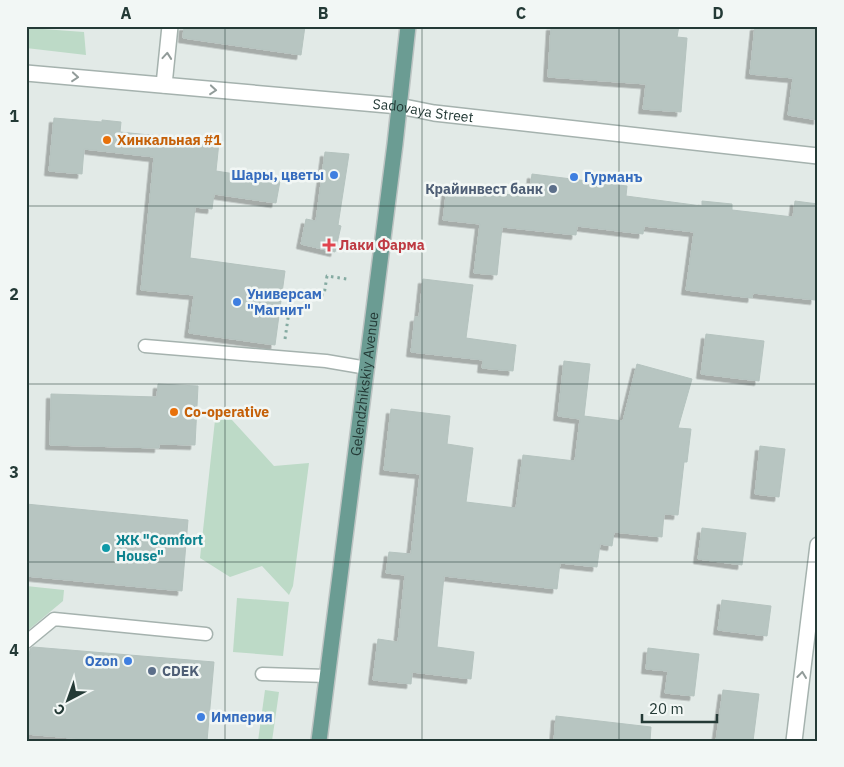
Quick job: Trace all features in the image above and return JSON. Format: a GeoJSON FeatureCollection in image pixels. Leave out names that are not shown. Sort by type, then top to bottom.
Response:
{"type":"FeatureCollection","features":[{"type":"Feature","properties":{"kind":"main road","name":"Gelendzhikskiy Avenue"},"geometry":{"type":"LineString","coordinates":[[319,741],[367,368],[408,26]]}},
{"type":"Feature","properties":{"kind":"street"},"geometry":{"type":"LineString","coordinates":[[164,85],[170,26]]}},
{"type":"Feature","properties":{"kind":"street","name":"Sadovaya Street"},"geometry":{"type":"LineString","coordinates":[[26,73],[399,106],[434,113],[818,156]]}},
{"type":"Feature","properties":{"kind":"street"},"geometry":{"type":"LineString","coordinates":[[794,741],[818,545]]}},
{"type":"Feature","properties":{"kind":"lane"},"geometry":{"type":"LineString","coordinates":[[145,346],[326,361],[367,368]]}},
{"type":"Feature","properties":{"kind":"lane"},"geometry":{"type":"LineString","coordinates":[[26,642],[54,620],[206,634]]}},
{"type":"Feature","properties":{"kind":"lane"},"geometry":{"type":"LineString","coordinates":[[262,674],[327,676]]}},
{"type":"Feature","properties":{"kind":"path"},"geometry":{"type":"LineString","coordinates":[[284,344],[292,291],[324,295],[327,276],[347,278]]}},
{"type":"Feature","properties":{"kind":"green space"},"geometry":{"type":"Polygon","coordinates":[[[26,26],[43,26],[43,29],[84,32],[86,55],[26,48],[26,26]]]}},
{"type":"Feature","properties":{"kind":"green space"},"geometry":{"type":"Polygon","coordinates":[[[215,420],[232,420],[274,466],[309,463],[293,586],[289,595],[262,566],[230,577],[200,558],[215,420]]]}},
{"type":"Feature","properties":{"kind":"green space"},"geometry":{"type":"Polygon","coordinates":[[[26,586],[64,590],[63,601],[26,632],[26,586]]]}},
{"type":"Feature","properties":{"kind":"green space"},"geometry":{"type":"Polygon","coordinates":[[[237,598],[289,602],[283,656],[233,652],[237,598]]]}},
{"type":"Feature","properties":{"kind":"green space"},"geometry":{"type":"Polygon","coordinates":[[[265,690],[279,692],[272,741],[258,741],[265,690]]]}},
{"type":"Feature","properties":{"kind":"building"},"geometry":{"type":"Polygon","coordinates":[[[184,26],[305,26],[301,55],[183,38],[184,26]]]}},
{"type":"Feature","properties":{"kind":"building"},"geometry":{"type":"Polygon","coordinates":[[[551,26],[679,26],[677,37],[687,38],[681,112],[643,109],[646,84],[548,77],[551,26]]]}},
{"type":"Feature","properties":{"kind":"building"},"geometry":{"type":"Polygon","coordinates":[[[755,26],[818,26],[818,120],[788,115],[793,78],[750,74],[755,26]]]}},
{"type":"Feature","properties":{"kind":"building"},"geometry":{"type":"Polygon","coordinates":[[[54,118],[121,122],[120,132],[219,142],[216,171],[280,181],[276,203],[214,194],[212,209],[195,207],[190,258],[285,271],[275,345],[189,333],[194,295],[141,290],[154,157],[84,149],[82,174],[49,171],[54,118]]]}},
{"type":"Feature","properties":{"kind":"building"},"geometry":{"type":"Polygon","coordinates":[[[325,152],[349,154],[338,225],[341,226],[335,252],[301,244],[306,219],[316,221],[325,152]]]}},
{"type":"Feature","properties":{"kind":"building"},"geometry":{"type":"Polygon","coordinates":[[[532,174],[627,186],[626,196],[702,206],[702,201],[732,204],[732,210],[793,217],[795,201],[818,204],[818,274],[815,300],[753,293],[752,298],[686,290],[694,232],[644,226],[643,234],[577,226],[576,235],[502,227],[497,275],[474,273],[480,224],[443,220],[447,187],[529,197],[532,174]]]}},
{"type":"Feature","properties":{"kind":"building"},"geometry":{"type":"Polygon","coordinates":[[[423,279],[473,285],[466,338],[516,345],[513,371],[482,368],[483,360],[411,352],[415,317],[419,317],[423,279]]]}},
{"type":"Feature","properties":{"kind":"building"},"geometry":{"type":"Polygon","coordinates":[[[706,334],[764,341],[759,381],[701,374],[706,334]]]}},
{"type":"Feature","properties":{"kind":"building"},"geometry":{"type":"Polygon","coordinates":[[[564,361],[590,364],[584,416],[623,421],[637,364],[692,379],[678,428],[691,429],[687,462],[684,462],[678,515],[664,514],[662,537],[614,532],[612,546],[600,544],[597,567],[560,563],[557,589],[444,576],[437,647],[474,652],[471,679],[412,672],[411,684],[373,680],[378,639],[398,642],[405,575],[386,573],[389,552],[411,554],[420,474],[384,470],[391,409],[450,416],[447,444],[473,448],[466,502],[516,508],[523,455],[575,461],[580,419],[558,416],[564,361]]]}},
{"type":"Feature","properties":{"kind":"building"},"geometry":{"type":"Polygon","coordinates":[[[158,384],[198,386],[195,445],[159,444],[159,448],[50,445],[51,394],[157,397],[158,384]]]}},
{"type":"Feature","properties":{"kind":"building"},"geometry":{"type":"Polygon","coordinates":[[[760,446],[785,449],[779,497],[755,494],[760,446]]]}},
{"type":"Feature","properties":{"kind":"building","name":"ЖК \"Comfort House\""},"geometry":{"type":"Polygon","coordinates":[[[26,504],[188,520],[182,591],[26,576],[26,504]]]}},
{"type":"Feature","properties":{"kind":"building"},"geometry":{"type":"Polygon","coordinates":[[[702,528],[746,533],[742,565],[698,559],[702,528]]]}},
{"type":"Feature","properties":{"kind":"building"},"geometry":{"type":"Polygon","coordinates":[[[722,600],[771,606],[767,636],[718,630],[722,600]]]}},
{"type":"Feature","properties":{"kind":"building"},"geometry":{"type":"Polygon","coordinates":[[[33,647],[214,662],[207,741],[106,741],[26,734],[26,700],[30,649],[33,647]]]}},
{"type":"Feature","properties":{"kind":"building"},"geometry":{"type":"Polygon","coordinates":[[[648,648],[699,654],[694,696],[665,693],[668,671],[646,669],[648,648]]]}},
{"type":"Feature","properties":{"kind":"building"},"geometry":{"type":"Polygon","coordinates":[[[723,690],[759,694],[753,741],[716,741],[723,690]]]}},
{"type":"Feature","properties":{"kind":"building"},"geometry":{"type":"Polygon","coordinates":[[[556,716],[651,727],[650,741],[554,741],[556,716]]]}},
{"type":"Feature","properties":{"kind":"place","name":"Хинкальная #1"},"geometry":{"type":"Point","coordinates":[107,140]}},
{"type":"Feature","properties":{"kind":"place","name":"Шары, цветы"},"geometry":{"type":"Point","coordinates":[334,175]}},
{"type":"Feature","properties":{"kind":"place","name":"Гурманъ"},"geometry":{"type":"Point","coordinates":[574,177]}},
{"type":"Feature","properties":{"kind":"place","name":"Крайинвест банк"},"geometry":{"type":"Point","coordinates":[553,189]}},
{"type":"Feature","properties":{"kind":"place","name":"Лаки Фарма"},"geometry":{"type":"Point","coordinates":[329,245]}},
{"type":"Feature","properties":{"kind":"place","name":"Универсам \"Магнит\""},"geometry":{"type":"Point","coordinates":[237,302]}},
{"type":"Feature","properties":{"kind":"place","name":"Co-operative"},"geometry":{"type":"Point","coordinates":[174,412]}},
{"type":"Feature","properties":{"kind":"place","name":"ЖК \"Comfort House\""},"geometry":{"type":"Point","coordinates":[106,548]}},
{"type":"Feature","properties":{"kind":"place","name":"Ozon"},"geometry":{"type":"Point","coordinates":[128,661]}},
{"type":"Feature","properties":{"kind":"place","name":"CDEK"},"geometry":{"type":"Point","coordinates":[152,671]}},
{"type":"Feature","properties":{"kind":"place","name":"Империя"},"geometry":{"type":"Point","coordinates":[201,717]}}]}
